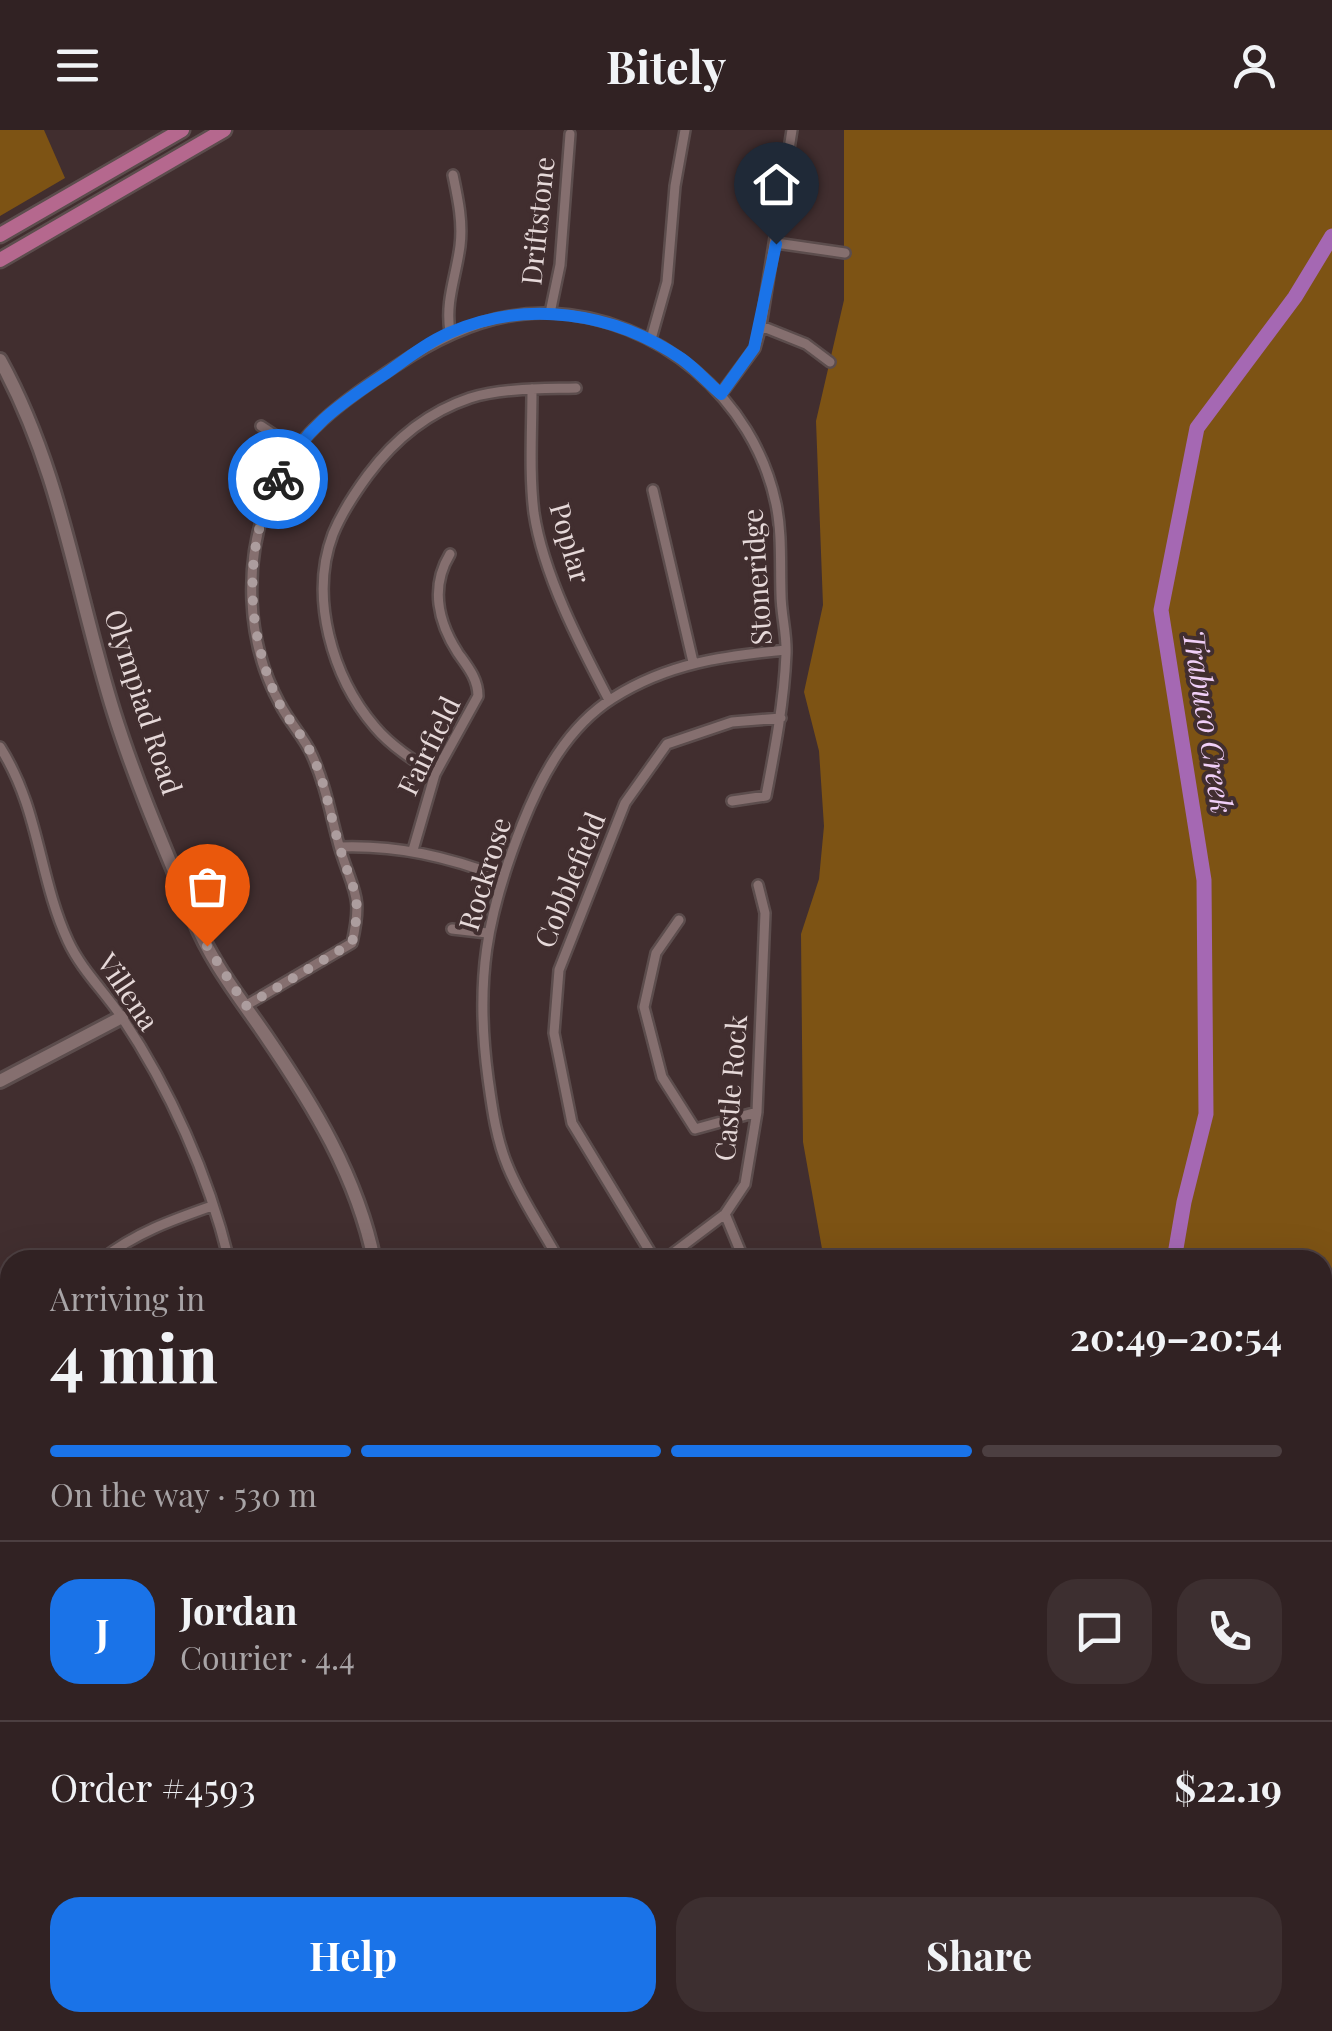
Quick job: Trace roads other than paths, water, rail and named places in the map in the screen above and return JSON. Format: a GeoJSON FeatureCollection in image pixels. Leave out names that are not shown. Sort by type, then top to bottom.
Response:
{"type":"FeatureCollection","features":[{"type":"Feature","properties":{"kind":"main road"},"geometry":{"type":"LineString","coordinates":[[0,236],[182,130]]}},
{"type":"Feature","properties":{"kind":"main road"},"geometry":{"type":"LineString","coordinates":[[0,260],[224,130]]}},
{"type":"Feature","properties":{"kind":"main road","name":"Olympiad Road"},"geometry":{"type":"LineString","coordinates":[[0,360],[26,409],[52,478],[121,732],[196,924],[218,968],[328,1133],[350,1181],[371,1250]]}},
{"type":"Feature","properties":{"kind":"main road"},"geometry":{"type":"LineString","coordinates":[[0,1081],[122,1017]]}},
{"type":"Feature","properties":{"kind":"street"},"geometry":{"type":"LineString","coordinates":[[650,339],[667,282],[685,130]]}},
{"type":"Feature","properties":{"kind":"street"},"geometry":{"type":"LineString","coordinates":[[721,394],[754,348],[761,326],[792,130]]}},
{"type":"Feature","properties":{"kind":"street","name":"Driftstone"},"geometry":{"type":"LineString","coordinates":[[550,313],[560,265],[570,134]]}},
{"type":"Feature","properties":{"kind":"street"},"geometry":{"type":"LineString","coordinates":[[450,332],[449,293],[461,230],[454,175]]}},
{"type":"Feature","properties":{"kind":"street"},"geometry":{"type":"LineString","coordinates":[[776,244],[845,253]]}},
{"type":"Feature","properties":{"kind":"street","name":"Stoneridge"},"geometry":{"type":"LineString","coordinates":[[246,1006],[352,943],[360,909],[329,800],[310,752],[278,702],[254,632],[252,558],[270,493],[294,448],[346,399],[450,332],[503,318],[550,313],[616,324],[650,339],[686,362],[721,394],[753,443],[775,501],[786,650],[781,718],[766,796],[732,802]]}},
{"type":"Feature","properties":{"kind":"street"},"geometry":{"type":"LineString","coordinates":[[761,326],[806,344],[830,362]]}},
{"type":"Feature","properties":{"kind":"street"},"geometry":{"type":"LineString","coordinates":[[435,774],[395,747],[374,726],[349,688],[338,662],[322,596],[332,538],[353,496],[382,456],[428,418],[470,398],[532,389],[576,388]]}},
{"type":"Feature","properties":{"kind":"street","name":"Poplar"},"geometry":{"type":"LineString","coordinates":[[532,389],[534,509],[538,531],[567,611],[609,700]]}},
{"type":"Feature","properties":{"kind":"street"},"geometry":{"type":"LineString","coordinates":[[262,426],[294,448]]}},
{"type":"Feature","properties":{"kind":"street"},"geometry":{"type":"LineString","coordinates":[[652,490],[694,662]]}},
{"type":"Feature","properties":{"kind":"street","name":"Fairfield"},"geometry":{"type":"LineString","coordinates":[[413,850],[435,774],[478,696],[478,683],[448,637],[440,612],[441,570],[450,554]]}},
{"type":"Feature","properties":{"kind":"street","name":"Rockrose"},"geometry":{"type":"LineString","coordinates":[[553,1250],[507,1165],[499,1138],[480,998],[487,932],[502,878],[535,792],[570,737],[609,700],[650,677],[694,662],[786,650]]}},
{"type":"Feature","properties":{"kind":"street","name":"Cobblefield"},"geometry":{"type":"LineString","coordinates":[[648,1250],[572,1123],[554,1033],[558,970],[625,804],[667,744],[732,722],[781,718]]}},
{"type":"Feature","properties":{"kind":"street","name":"Villena"},"geometry":{"type":"LineString","coordinates":[[0,747],[30,807],[68,940],[122,1017],[182,1123],[225,1250]]}},
{"type":"Feature","properties":{"kind":"street"},"geometry":{"type":"LineString","coordinates":[[340,847],[413,850],[458,861],[502,878]]}},
{"type":"Feature","properties":{"kind":"street","name":"Castle Rock"},"geometry":{"type":"LineString","coordinates":[[677,1250],[725,1214],[745,1184],[757,1112],[766,912],[758,884]]}},
{"type":"Feature","properties":{"kind":"street"},"geometry":{"type":"LineString","coordinates":[[678,920],[656,953],[644,1007],[662,1077],[695,1129],[757,1112]]}},
{"type":"Feature","properties":{"kind":"street"},"geometry":{"type":"LineString","coordinates":[[452,929],[487,932]]}},
{"type":"Feature","properties":{"kind":"street"},"geometry":{"type":"LineString","coordinates":[[115,1250],[162,1223],[212,1206]]}},
{"type":"Feature","properties":{"kind":"street"},"geometry":{"type":"LineString","coordinates":[[725,1214],[740,1250]]}},
{"type":"Feature","properties":{"kind":"waterway","name":"Trabuco Creek"},"geometry":{"type":"LineString","coordinates":[[1176,1250],[1206,1114],[1204,880],[1161,610],[1197,428],[1295,297],[1332,236]]}}]}
